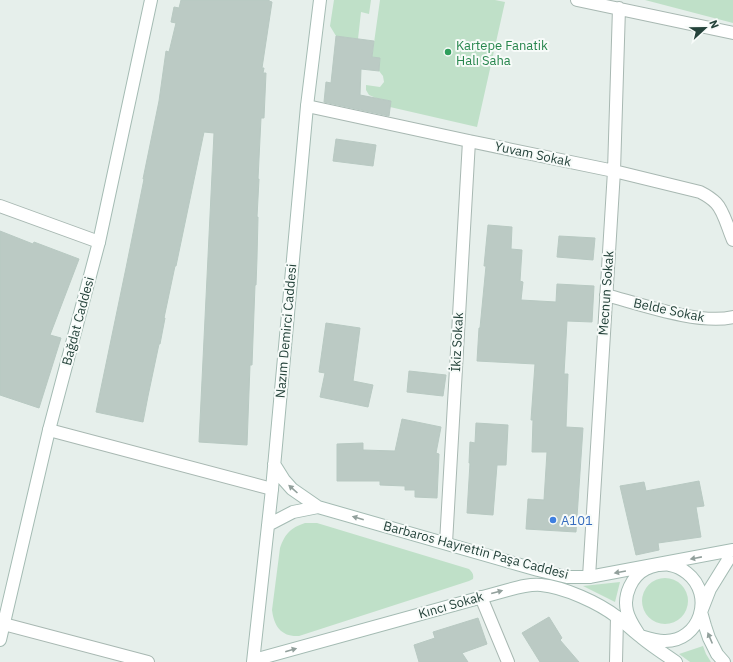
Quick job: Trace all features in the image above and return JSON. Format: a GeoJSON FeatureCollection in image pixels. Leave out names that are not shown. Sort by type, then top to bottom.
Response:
{"type":"FeatureCollection","features":[{"type":"Feature","properties":{"kind":"main road","name":"Bağdat Caddesi"},"geometry":{"type":"LineString","coordinates":[[0,640],[2,623],[49,430],[98,242],[151,0]]}},
{"type":"Feature","properties":{"kind":"main road","name":"Nazım Demirci Caddesi"},"geometry":{"type":"LineString","coordinates":[[254,661],[272,490],[307,106],[320,0]]}},
{"type":"Feature","properties":{"kind":"main road"},"geometry":{"type":"LineString","coordinates":[[577,0],[733,33]]}},
{"type":"Feature","properties":{"kind":"main road","name":"Mecnun Sokak"},"geometry":{"type":"LineString","coordinates":[[589,577],[614,171],[619,8]]}},
{"type":"Feature","properties":{"kind":"main road","name":"Yuvam Sokak"},"geometry":{"type":"LineString","coordinates":[[307,106],[614,171],[700,192],[708,196],[716,203],[721,211],[733,240]]}},
{"type":"Feature","properties":{"kind":"main road","name":"İkiz Sokak"},"geometry":{"type":"LineString","coordinates":[[446,543],[469,141]]}},
{"type":"Feature","properties":{"kind":"main road"},"geometry":{"type":"LineString","coordinates":[[0,206],[98,242]]}},
{"type":"Feature","properties":{"kind":"main road","name":"Belde Sokak"},"geometry":{"type":"LineString","coordinates":[[606,295],[672,313],[712,319],[733,316]]}},
{"type":"Feature","properties":{"kind":"main road"},"geometry":{"type":"LineString","coordinates":[[49,430],[272,490]]}},
{"type":"Feature","properties":{"kind":"main road"},"geometry":{"type":"LineString","coordinates":[[274,464],[284,480],[292,489],[318,507]]}},
{"type":"Feature","properties":{"kind":"main road"},"geometry":{"type":"LineString","coordinates":[[268,525],[293,512],[318,507]]}},
{"type":"Feature","properties":{"kind":"main road","name":"Barbaros Hayrettin Paşa Caddesi"},"geometry":{"type":"LineString","coordinates":[[318,507],[567,577],[589,577],[658,565]]}},
{"type":"Feature","properties":{"kind":"main road"},"geometry":{"type":"LineString","coordinates":[[733,551],[710,589],[696,624],[688,633],[676,639],[664,641],[640,636],[631,623],[627,611],[626,598],[629,587],[636,576],[646,569],[658,565],[733,551]]}},
{"type":"Feature","properties":{"kind":"main road"},"geometry":{"type":"LineString","coordinates":[[658,565],[671,565],[682,569],[692,577],[699,587],[702,599],[701,612],[705,626],[717,654],[724,662]]}},
{"type":"Feature","properties":{"kind":"main road","name":"Kıncı Sokak"},"geometry":{"type":"LineString","coordinates":[[254,661],[481,597],[526,586],[540,585],[551,586],[584,598],[609,612],[676,662]]}},
{"type":"Feature","properties":{"kind":"main road"},"geometry":{"type":"LineString","coordinates":[[481,597],[508,662]]}},
{"type":"Feature","properties":{"kind":"main road"},"geometry":{"type":"LineString","coordinates":[[616,662],[617,617]]}},
{"type":"Feature","properties":{"kind":"main road"},"geometry":{"type":"LineString","coordinates":[[2,623],[148,662]]}},
{"type":"Feature","properties":{"kind":"green space"},"geometry":{"type":"Polygon","coordinates":[[[334,0],[371,0],[369,14],[361,12],[358,39],[336,36],[330,26],[334,0]]]}},
{"type":"Feature","properties":{"kind":"green space","name":"Kartepe Fanatik Halı Saha"},"geometry":{"type":"Polygon","coordinates":[[[380,0],[495,0],[505,2],[477,127],[390,107],[391,101],[369,95],[366,90],[366,85],[380,87],[384,82],[383,76],[379,71],[380,59],[372,57],[380,0]]]}},
{"type":"Feature","properties":{"kind":"green space"},"geometry":{"type":"Polygon","coordinates":[[[645,0],[733,0],[733,23],[645,0]]]}},
{"type":"Feature","properties":{"kind":"green space"},"geometry":{"type":"Polygon","coordinates":[[[305,523],[317,523],[469,569],[472,573],[473,579],[299,636],[287,635],[277,626],[272,610],[280,548],[284,539],[292,529],[305,523]]]}},
{"type":"Feature","properties":{"kind":"green space"},"geometry":{"type":"Polygon","coordinates":[[[660,578],[670,578],[678,582],[684,588],[688,596],[688,606],[684,614],[678,620],[670,624],[660,624],[652,620],[646,614],[642,606],[642,596],[646,588],[652,582],[660,578]]]}},
{"type":"Feature","properties":{"kind":"green space"},"geometry":{"type":"Polygon","coordinates":[[[620,582],[615,602],[583,586],[620,582]]]}},
{"type":"Feature","properties":{"kind":"green space"},"geometry":{"type":"Polygon","coordinates":[[[703,646],[711,662],[690,662],[679,654],[703,646]]]}},
{"type":"Feature","properties":{"kind":"building"},"geometry":{"type":"Polygon","coordinates":[[[181,0],[269,0],[272,2],[262,68],[264,68],[263,73],[266,73],[264,118],[261,118],[256,285],[252,365],[250,365],[247,445],[199,442],[214,133],[204,132],[143,422],[96,412],[144,179],[159,101],[166,51],[169,52],[176,23],[171,22],[174,7],[179,8],[181,0]]]}},
{"type":"Feature","properties":{"kind":"building"},"geometry":{"type":"Polygon","coordinates":[[[336,36],[374,41],[372,57],[380,58],[379,71],[361,69],[360,95],[391,101],[389,116],[324,102],[326,82],[331,83],[336,36]]]}},
{"type":"Feature","properties":{"kind":"building"},"geometry":{"type":"Polygon","coordinates":[[[336,139],[376,145],[373,166],[333,161],[336,139]]]}},
{"type":"Feature","properties":{"kind":"building"},"geometry":{"type":"Polygon","coordinates":[[[488,225],[512,227],[511,249],[522,250],[520,281],[523,282],[521,300],[556,302],[557,284],[594,286],[592,322],[567,321],[564,374],[568,374],[566,427],[583,428],[576,532],[526,529],[528,499],[544,500],[547,452],[532,452],[533,420],[531,420],[535,364],[477,361],[486,266],[484,266],[488,225]]]}},
{"type":"Feature","properties":{"kind":"building"},"geometry":{"type":"Polygon","coordinates":[[[0,231],[33,244],[34,242],[79,259],[50,335],[61,338],[39,408],[0,395],[0,231]]]}},
{"type":"Feature","properties":{"kind":"building"},"geometry":{"type":"Polygon","coordinates":[[[559,236],[595,238],[593,260],[557,257],[559,236]]]}},
{"type":"Feature","properties":{"kind":"building"},"geometry":{"type":"Polygon","coordinates":[[[326,323],[360,328],[353,381],[373,385],[368,407],[320,397],[325,373],[319,372],[326,323]]]}},
{"type":"Feature","properties":{"kind":"building"},"geometry":{"type":"Polygon","coordinates":[[[409,371],[446,375],[443,396],[407,392],[409,371]]]}},
{"type":"Feature","properties":{"kind":"building"},"geometry":{"type":"Polygon","coordinates":[[[402,419],[441,427],[436,453],[439,454],[437,498],[415,497],[415,490],[405,490],[405,486],[380,485],[380,481],[337,481],[337,444],[363,443],[363,450],[395,451],[402,419]]]}},
{"type":"Feature","properties":{"kind":"building"},"geometry":{"type":"Polygon","coordinates":[[[476,423],[508,425],[506,465],[497,465],[493,515],[467,513],[470,442],[475,443],[476,423]]]}},
{"type":"Feature","properties":{"kind":"building"},"geometry":{"type":"Polygon","coordinates":[[[699,481],[704,506],[696,507],[701,537],[658,543],[659,550],[636,555],[620,486],[644,482],[646,491],[699,481]]]}},
{"type":"Feature","properties":{"kind":"building"},"geometry":{"type":"Polygon","coordinates":[[[549,617],[562,638],[560,640],[579,662],[540,662],[522,633],[549,617]]]}},
{"type":"Feature","properties":{"kind":"building"},"geometry":{"type":"Polygon","coordinates":[[[478,618],[487,644],[462,653],[468,662],[419,662],[414,645],[435,638],[433,632],[478,618]]]}},
{"type":"Feature","properties":{"kind":"place","name":"Kartepe Fanatik Halı Saha"},"geometry":{"type":"Point","coordinates":[448,52]}},
{"type":"Feature","properties":{"kind":"place","name":"A101"},"geometry":{"type":"Point","coordinates":[553,520]}}]}
